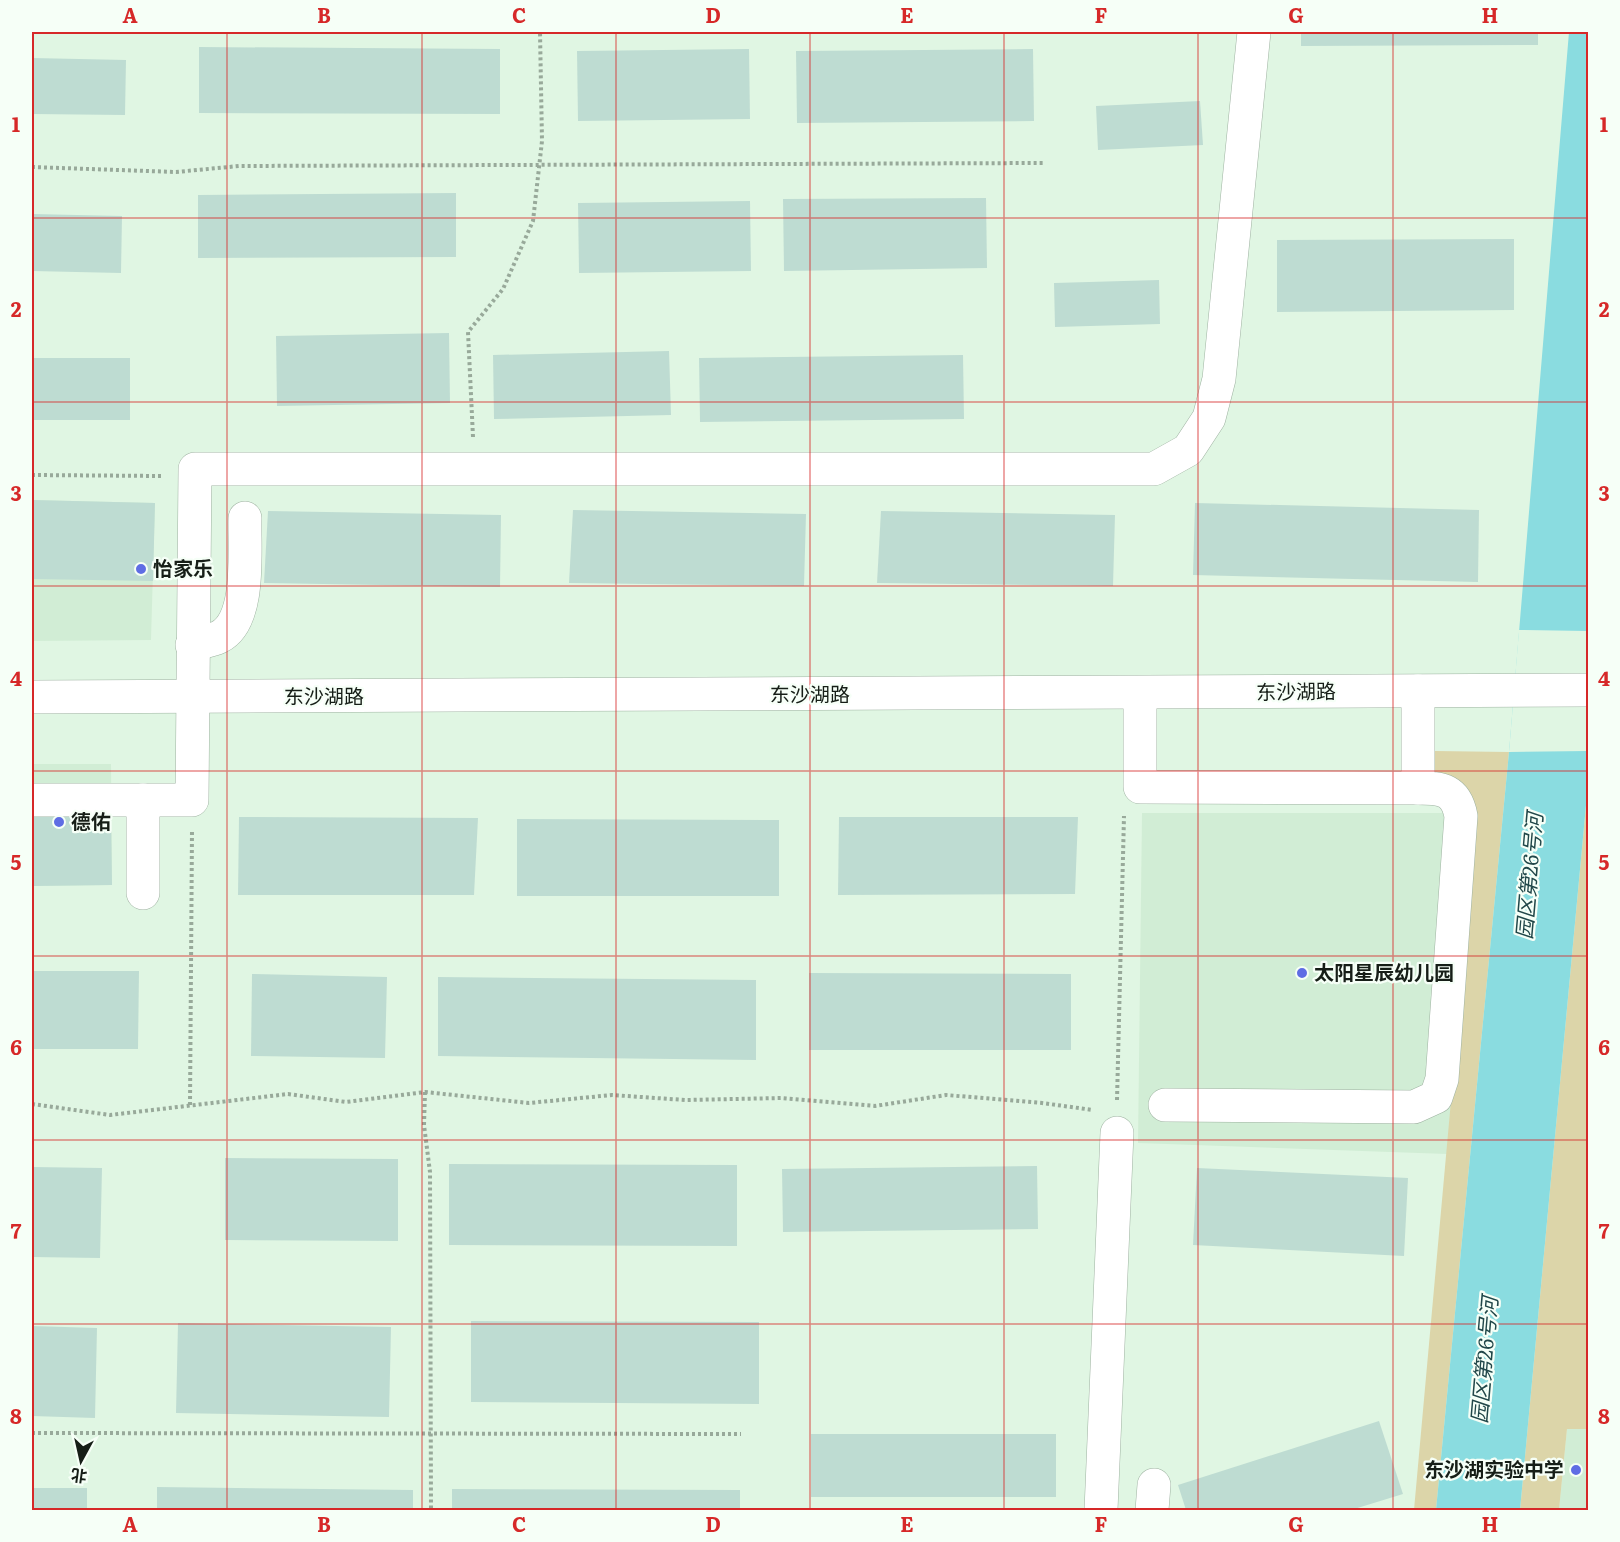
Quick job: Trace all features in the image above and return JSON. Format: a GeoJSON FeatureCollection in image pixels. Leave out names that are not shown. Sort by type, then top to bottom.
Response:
{"type":"FeatureCollection","features":[{"type":"Feature","properties":{"kind":"street"},"geometry":{"type":"LineString","coordinates":[[32,800],[192,800],[195,469],[1154,469],[1188,450],[1209,418],[1219,379],[1254,32]]}},
{"type":"Feature","properties":{"kind":"street"},"geometry":{"type":"LineString","coordinates":[[192,645],[221,636],[237,618],[244,589],[244,518]]}},
{"type":"Feature","properties":{"kind":"street","name":"东沙湖路"},"geometry":{"type":"LineString","coordinates":[[32,697],[1588,690]]}},
{"type":"Feature","properties":{"kind":"street"},"geometry":{"type":"LineString","coordinates":[[1418,691],[1418,788]]}},
{"type":"Feature","properties":{"kind":"street"},"geometry":{"type":"LineString","coordinates":[[1140,693],[1140,787],[1435,788],[1449,793],[1458,802],[1461,816],[1442,1079],[1436,1097],[1424,1105],[1414,1107],[1165,1105]]}},
{"type":"Feature","properties":{"kind":"street"},"geometry":{"type":"LineString","coordinates":[[143,800],[143,893]]}},
{"type":"Feature","properties":{"kind":"street"},"geometry":{"type":"LineString","coordinates":[[1101,1510],[1117,1123]]}},
{"type":"Feature","properties":{"kind":"path"},"geometry":{"type":"LineString","coordinates":[[475,469],[468,332],[503,289],[534,221],[542,164],[540,32]]}},
{"type":"Feature","properties":{"kind":"path"},"geometry":{"type":"LineString","coordinates":[[32,167],[176,172],[239,166],[1043,163]]}},
{"type":"Feature","properties":{"kind":"path"},"geometry":{"type":"LineString","coordinates":[[32,475],[167,476],[195,469]]}},
{"type":"Feature","properties":{"kind":"path"},"geometry":{"type":"LineString","coordinates":[[190,1105],[192,800]]}},
{"type":"Feature","properties":{"kind":"path"},"geometry":{"type":"LineString","coordinates":[[32,1104],[110,1115],[288,1094],[346,1102],[425,1092],[528,1102],[612,1095],[685,1100],[781,1098],[875,1106],[946,1095],[1042,1103],[1117,1123],[1124,812]]}},
{"type":"Feature","properties":{"kind":"path"},"geometry":{"type":"LineString","coordinates":[[425,1092],[424,1125],[430,1172],[431,1510]]}},
{"type":"Feature","properties":{"kind":"path"},"geometry":{"type":"LineString","coordinates":[[32,1433],[741,1434]]}},
{"type":"Feature","properties":{"kind":"shaded area"},"geometry":{"type":"Polygon","coordinates":[[[32,500],[155,503],[151,640],[32,641],[32,500]]]}},
{"type":"Feature","properties":{"kind":"shaded area"},"geometry":{"type":"Polygon","coordinates":[[[1435,751],[1509,752],[1436,1510],[1414,1510],[1477,813],[1469,793],[1435,773],[1435,751]]]}},
{"type":"Feature","properties":{"kind":"shaded area"},"geometry":{"type":"Polygon","coordinates":[[[32,764],[111,764],[112,885],[32,886],[32,764]]]}},
{"type":"Feature","properties":{"kind":"shaded area"},"geometry":{"type":"Polygon","coordinates":[[[1588,784],[1588,1429],[1567,1429],[1559,1510],[1520,1510],[1588,784]]]}},
{"type":"Feature","properties":{"kind":"shaded area","name":"太阳星辰幼儿园"},"geometry":{"type":"Polygon","coordinates":[[[1142,813],[1477,813],[1447,1154],[1138,1143],[1142,813]]]}},
{"type":"Feature","properties":{"kind":"shaded area","name":"东沙湖实验中学"},"geometry":{"type":"Polygon","coordinates":[[[1567,1429],[1588,1429],[1588,1510],[1559,1510],[1567,1429]]]}},
{"type":"Feature","properties":{"kind":"water","name":"园区第26号河"},"geometry":{"type":"Polygon","coordinates":[[[1569,32],[1588,32],[1588,784],[1520,1510],[1436,1510],[1509,752],[1569,32]]]}},
{"type":"Feature","properties":{"kind":"pier"},"geometry":{"type":"Polygon","coordinates":[[[1519,630],[1588,631],[1588,751],[1509,752],[1519,630]]]}},
{"type":"Feature","properties":{"kind":"building"},"geometry":{"type":"Polygon","coordinates":[[[1301,32],[1538,32],[1538,45],[1301,46],[1301,32]]]}},
{"type":"Feature","properties":{"kind":"building"},"geometry":{"type":"Polygon","coordinates":[[[199,47],[500,49],[500,114],[199,113],[199,47]]]}},
{"type":"Feature","properties":{"kind":"building"},"geometry":{"type":"Polygon","coordinates":[[[749,49],[750,119],[578,121],[577,51],[749,49]]]}},
{"type":"Feature","properties":{"kind":"building"},"geometry":{"type":"Polygon","coordinates":[[[1033,49],[1034,121],[797,123],[796,51],[1033,49]]]}},
{"type":"Feature","properties":{"kind":"building"},"geometry":{"type":"Polygon","coordinates":[[[32,58],[126,60],[125,115],[32,114],[32,58]]]}},
{"type":"Feature","properties":{"kind":"building"},"geometry":{"type":"Polygon","coordinates":[[[1200,101],[1203,145],[1098,150],[1096,106],[1200,101]]]}},
{"type":"Feature","properties":{"kind":"building"},"geometry":{"type":"Polygon","coordinates":[[[456,193],[456,257],[198,258],[198,195],[456,193]]]}},
{"type":"Feature","properties":{"kind":"building"},"geometry":{"type":"Polygon","coordinates":[[[986,198],[987,268],[784,271],[783,199],[986,198]]]}},
{"type":"Feature","properties":{"kind":"building"},"geometry":{"type":"Polygon","coordinates":[[[750,201],[751,271],[579,273],[578,203],[750,201]]]}},
{"type":"Feature","properties":{"kind":"building"},"geometry":{"type":"Polygon","coordinates":[[[32,214],[122,216],[121,273],[32,271],[32,214]]]}},
{"type":"Feature","properties":{"kind":"building"},"geometry":{"type":"Polygon","coordinates":[[[1514,239],[1514,310],[1277,312],[1277,240],[1514,239]]]}},
{"type":"Feature","properties":{"kind":"building"},"geometry":{"type":"Polygon","coordinates":[[[1159,280],[1160,324],[1055,327],[1054,283],[1159,280]]]}},
{"type":"Feature","properties":{"kind":"building"},"geometry":{"type":"Polygon","coordinates":[[[449,333],[450,403],[277,406],[276,336],[449,333]]]}},
{"type":"Feature","properties":{"kind":"building"},"geometry":{"type":"Polygon","coordinates":[[[669,351],[671,415],[494,419],[493,355],[669,351]]]}},
{"type":"Feature","properties":{"kind":"building"},"geometry":{"type":"Polygon","coordinates":[[[963,355],[964,419],[700,422],[699,358],[963,355]]]}},
{"type":"Feature","properties":{"kind":"building"},"geometry":{"type":"Polygon","coordinates":[[[32,358],[130,358],[130,420],[32,420],[32,358]]]}},
{"type":"Feature","properties":{"kind":"building"},"geometry":{"type":"Polygon","coordinates":[[[32,500],[155,503],[153,581],[32,579],[32,500]]]}},
{"type":"Feature","properties":{"kind":"building"},"geometry":{"type":"Polygon","coordinates":[[[1195,503],[1479,510],[1478,582],[1193,575],[1195,503]]]}},
{"type":"Feature","properties":{"kind":"building"},"geometry":{"type":"Polygon","coordinates":[[[573,510],[806,514],[804,586],[569,583],[573,510]]]}},
{"type":"Feature","properties":{"kind":"building"},"geometry":{"type":"Polygon","coordinates":[[[268,511],[501,515],[500,587],[264,583],[268,511]]]}},
{"type":"Feature","properties":{"kind":"building"},"geometry":{"type":"Polygon","coordinates":[[[881,511],[1115,515],[1113,586],[877,583],[881,511]]]}},
{"type":"Feature","properties":{"kind":"building"},"geometry":{"type":"Polygon","coordinates":[[[32,815],[111,815],[112,885],[32,886],[32,815]]]}},
{"type":"Feature","properties":{"kind":"building"},"geometry":{"type":"Polygon","coordinates":[[[239,817],[478,818],[474,895],[238,895],[239,817]]]}},
{"type":"Feature","properties":{"kind":"building"},"geometry":{"type":"Polygon","coordinates":[[[839,817],[1078,817],[1075,894],[838,895],[839,817]]]}},
{"type":"Feature","properties":{"kind":"building"},"geometry":{"type":"Polygon","coordinates":[[[517,819],[779,820],[779,896],[517,896],[517,819]]]}},
{"type":"Feature","properties":{"kind":"building"},"geometry":{"type":"Polygon","coordinates":[[[32,971],[139,971],[138,1049],[32,1049],[32,971]]]}},
{"type":"Feature","properties":{"kind":"building"},"geometry":{"type":"Polygon","coordinates":[[[809,973],[1071,974],[1071,1050],[809,1050],[809,973]]]}},
{"type":"Feature","properties":{"kind":"building"},"geometry":{"type":"Polygon","coordinates":[[[252,974],[387,977],[385,1058],[251,1056],[252,974]]]}},
{"type":"Feature","properties":{"kind":"building"},"geometry":{"type":"Polygon","coordinates":[[[438,977],[756,980],[756,1060],[438,1056],[438,977]]]}},
{"type":"Feature","properties":{"kind":"building"},"geometry":{"type":"Polygon","coordinates":[[[225,1158],[398,1159],[398,1241],[225,1240],[225,1158]]]}},
{"type":"Feature","properties":{"kind":"building"},"geometry":{"type":"Polygon","coordinates":[[[449,1164],[737,1165],[737,1246],[449,1245],[449,1164]]]}},
{"type":"Feature","properties":{"kind":"building"},"geometry":{"type":"Polygon","coordinates":[[[1037,1166],[1038,1229],[783,1232],[782,1169],[1037,1166]]]}},
{"type":"Feature","properties":{"kind":"building"},"geometry":{"type":"Polygon","coordinates":[[[32,1167],[102,1168],[100,1258],[32,1257],[32,1167]]]}},
{"type":"Feature","properties":{"kind":"building"},"geometry":{"type":"Polygon","coordinates":[[[1197,1168],[1408,1178],[1404,1256],[1193,1245],[1197,1168]]]}},
{"type":"Feature","properties":{"kind":"building"},"geometry":{"type":"Polygon","coordinates":[[[471,1321],[759,1322],[759,1404],[471,1402],[471,1321]]]}},
{"type":"Feature","properties":{"kind":"building"},"geometry":{"type":"Polygon","coordinates":[[[178,1323],[391,1327],[389,1417],[176,1413],[178,1323]]]}},
{"type":"Feature","properties":{"kind":"building"},"geometry":{"type":"Polygon","coordinates":[[[32,1326],[97,1328],[95,1418],[32,1416],[32,1326]]]}},
{"type":"Feature","properties":{"kind":"building"},"geometry":{"type":"Polygon","coordinates":[[[1379,1421],[1403,1494],[1351,1510],[1186,1510],[1178,1485],[1379,1421]]]}},
{"type":"Feature","properties":{"kind":"building"},"geometry":{"type":"Polygon","coordinates":[[[811,1434],[1056,1434],[1056,1497],[811,1497],[811,1434]]]}},
{"type":"Feature","properties":{"kind":"building"},"geometry":{"type":"Polygon","coordinates":[[[157,1487],[413,1490],[413,1510],[157,1510],[157,1487]]]}},
{"type":"Feature","properties":{"kind":"building"},"geometry":{"type":"Polygon","coordinates":[[[32,1488],[87,1488],[87,1510],[32,1510],[32,1488]]]}},
{"type":"Feature","properties":{"kind":"building"},"geometry":{"type":"Polygon","coordinates":[[[452,1489],[740,1490],[740,1510],[452,1510],[452,1489]]]}},
{"type":"Feature","properties":{"kind":"place","name":"怡家乐"},"geometry":{"type":"Point","coordinates":[141,569]}},
{"type":"Feature","properties":{"kind":"place","name":"德佑"},"geometry":{"type":"Point","coordinates":[59,822]}},
{"type":"Feature","properties":{"kind":"place","name":"太阳星辰幼儿园"},"geometry":{"type":"Point","coordinates":[1302,973]}},
{"type":"Feature","properties":{"kind":"place","name":"东沙湖实验中学"},"geometry":{"type":"Point","coordinates":[1576,1470]}}]}
